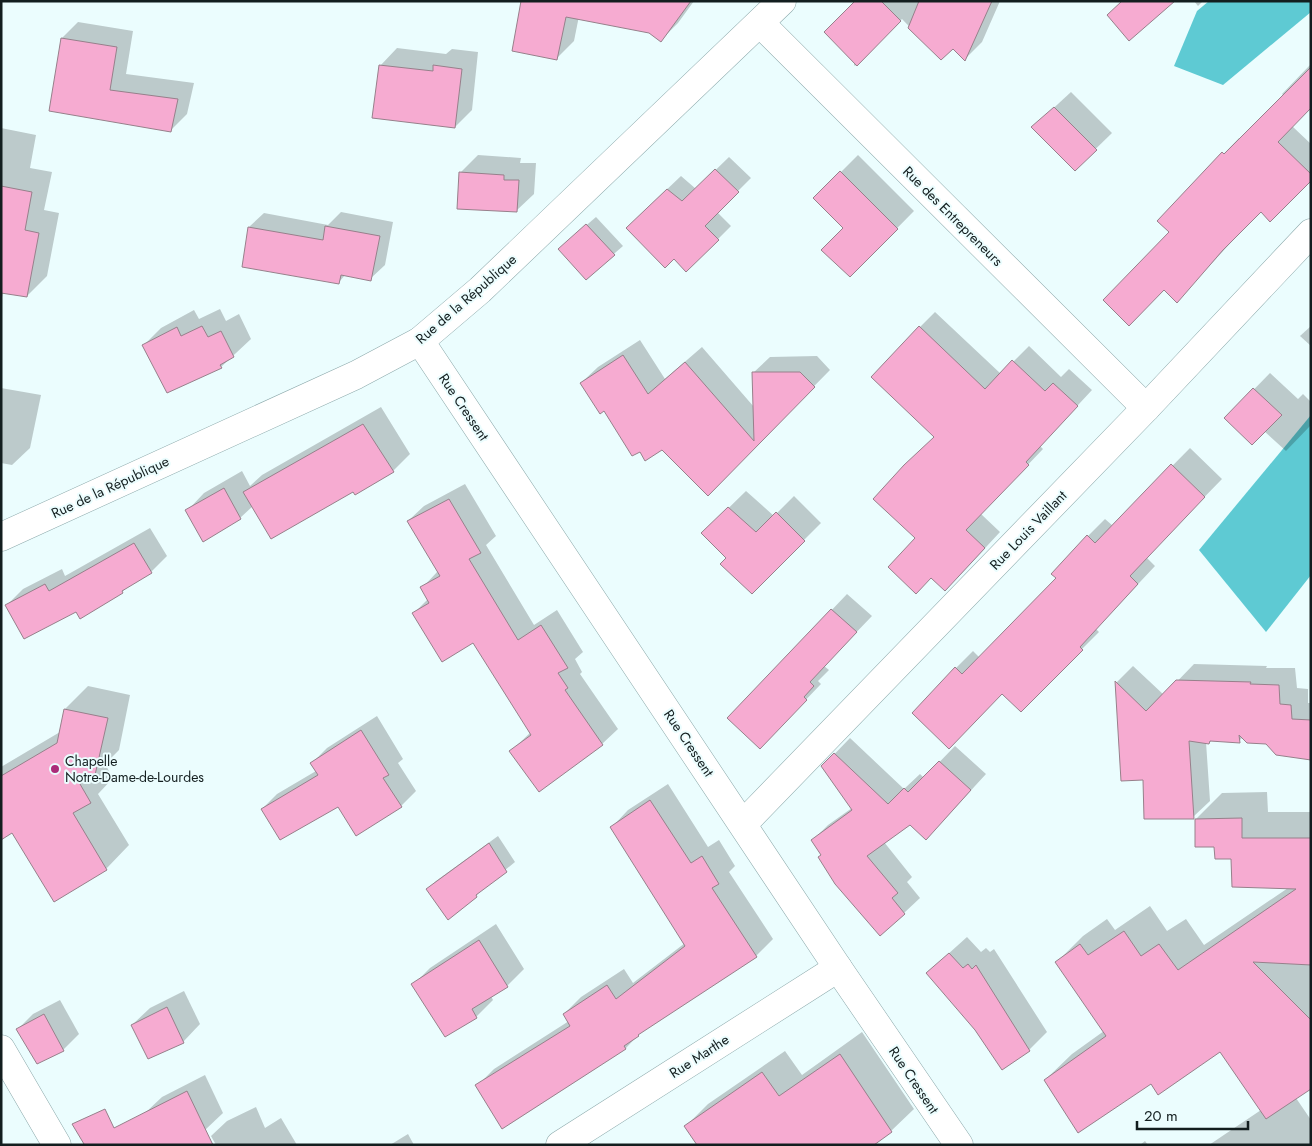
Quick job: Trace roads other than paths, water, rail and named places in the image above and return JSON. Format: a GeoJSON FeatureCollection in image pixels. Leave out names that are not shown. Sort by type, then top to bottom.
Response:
{"type":"FeatureCollection","features":[{"type":"Feature","properties":{"kind":"street","name":"Rue de la République"},"geometry":{"type":"LineString","coordinates":[[1,537],[356,375],[420,341],[480,290],[782,1]]}},
{"type":"Feature","properties":{"kind":"street","name":"Rue des Entrepreneurs"},"geometry":{"type":"LineString","coordinates":[[760,23],[1146,408]]}},
{"type":"Feature","properties":{"kind":"street","name":"Rue Louis Vaillant"},"geometry":{"type":"LineString","coordinates":[[743,824],[1146,408],[1311,234]]}},
{"type":"Feature","properties":{"kind":"street","name":"Rue Cressent"},"geometry":{"type":"LineString","coordinates":[[420,341],[838,968],[959,1145]]}},
{"type":"Feature","properties":{"kind":"street","name":"Rue Marthe"},"geometry":{"type":"LineString","coordinates":[[560,1145],[838,968]]}},
{"type":"Feature","properties":{"kind":"street"},"geometry":{"type":"LineString","coordinates":[[1,1049],[57,1145]]}},
{"type":"Feature","properties":{"kind":"place","name":"Chapelle Notre-Dame-de-Lourdes"},"geometry":{"type":"Point","coordinates":[55,769]}}]}
